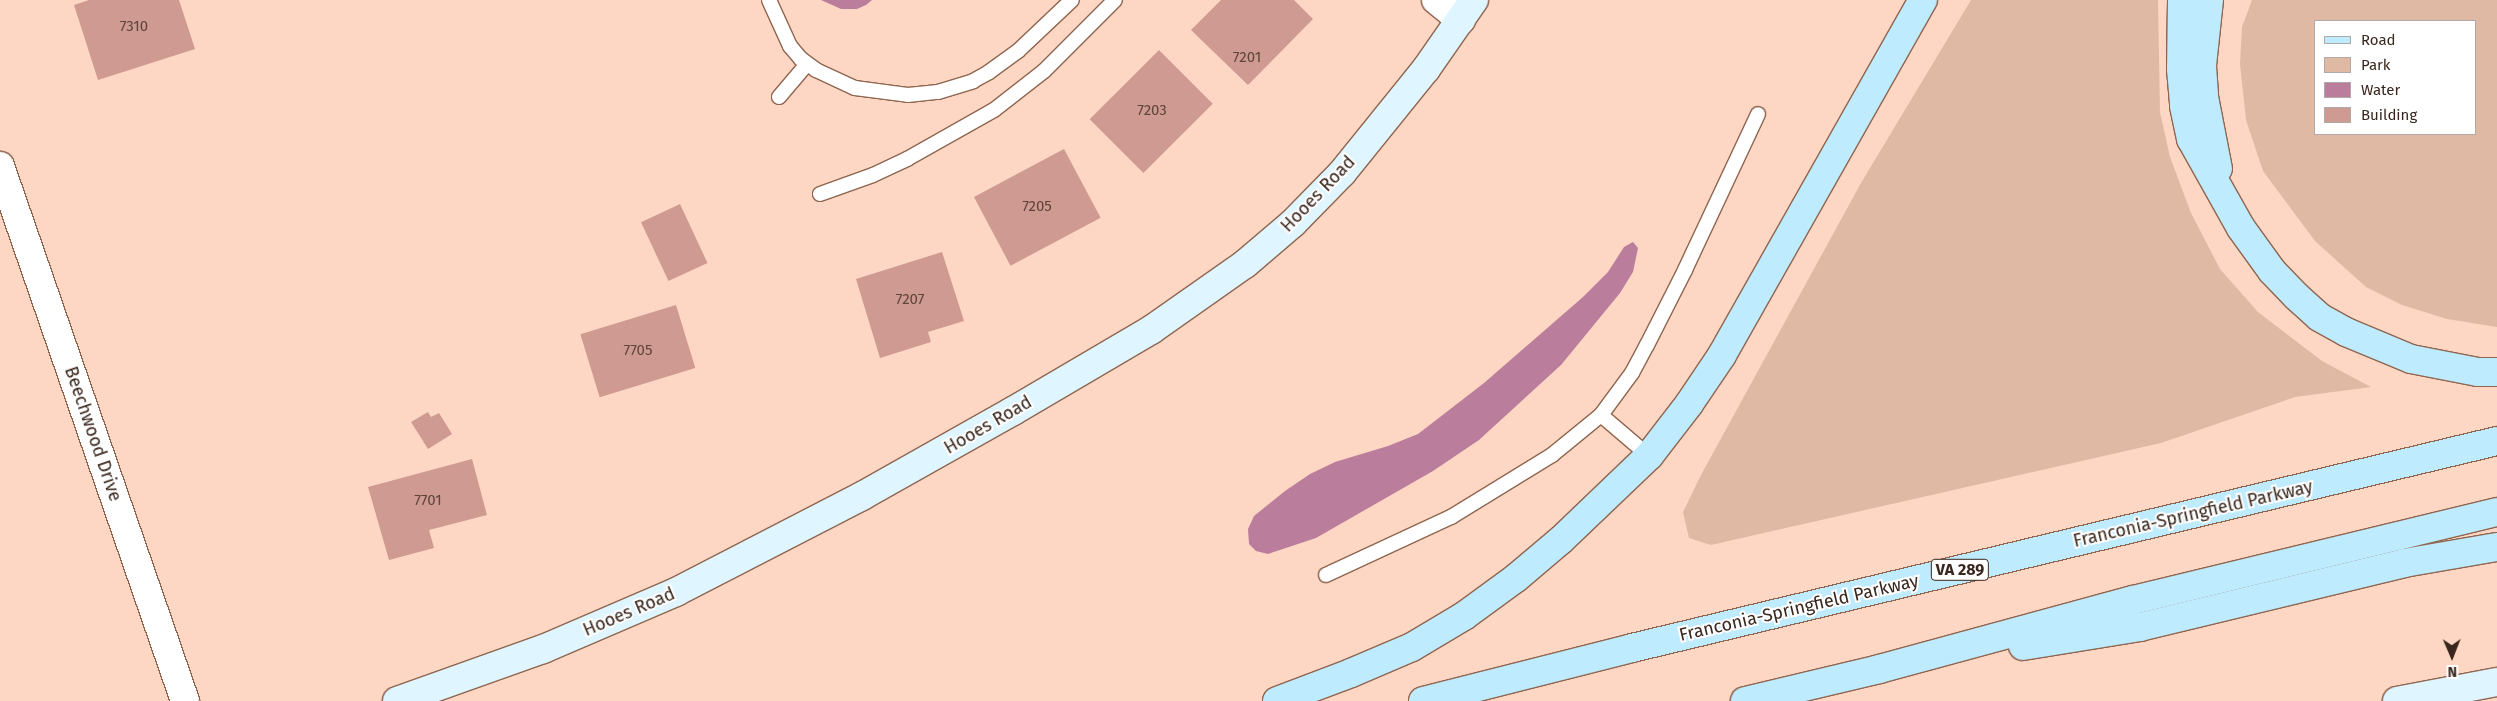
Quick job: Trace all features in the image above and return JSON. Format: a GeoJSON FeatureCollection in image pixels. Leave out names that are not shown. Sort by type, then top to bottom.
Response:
{"type":"FeatureCollection","features":[{"type":"Feature","properties":{"kind":"main road"},"geometry":{"type":"LineString","coordinates":[[1277,701],[1351,674],[1412,647],[1464,616],[1516,578],[1561,540],[1649,456],[1689,404],[1726,348],[1923,0]]}},
{"type":"Feature","properties":{"kind":"main road"},"geometry":{"type":"LineString","coordinates":[[2182,0],[2180,39],[2184,106],[2191,139],[2240,228],[2256,250],[2296,296],[2319,317],[2346,332],[2411,359],[2478,372],[2497,372]]}},
{"type":"Feature","properties":{"kind":"main road"},"geometry":{"type":"LineString","coordinates":[[2208,0],[2202,66],[2204,97],[2222,193]]}},
{"type":"Feature","properties":{"kind":"main road","name":"Franconia-Springfield Parkway"},"geometry":{"type":"LineString","coordinates":[[1423,701],[1642,646],[2497,441]]}},
{"type":"Feature","properties":{"kind":"main road"},"geometry":{"type":"LineString","coordinates":[[1744,701],[1879,669],[2133,600],[2497,512]]}},
{"type":"Feature","properties":{"kind":"main road"},"geometry":{"type":"LineString","coordinates":[[1879,669],[2140,627],[2420,560],[2497,546]]}},
{"type":"Feature","properties":{"kind":"street"},"geometry":{"type":"LineString","coordinates":[[1436,0],[1468,10]]}},
{"type":"Feature","properties":{"kind":"street","name":"Hooes Road"},"geometry":{"type":"LineString","coordinates":[[397,701],[543,649],[676,592],[862,496],[1013,411],[1151,330],[1244,264],[1300,216],[1342,173],[1426,69],[1468,10]]}},
{"type":"Feature","properties":{"kind":"street","name":"Beechwood Drive"},"geometry":{"type":"LineString","coordinates":[[0,166],[185,701]]}},
{"type":"Feature","properties":{"kind":"street"},"geometry":{"type":"LineString","coordinates":[[2397,701],[2497,682]]}},
{"type":"Feature","properties":{"kind":"lane"},"geometry":{"type":"LineString","coordinates":[[769,0],[784,36],[807,64],[827,77],[855,88],[908,95],[938,92],[973,81],[1006,61],[1072,0]]}},
{"type":"Feature","properties":{"kind":"lane"},"geometry":{"type":"LineString","coordinates":[[820,194],[907,159],[994,110],[1044,71],[1115,0]]}},
{"type":"Feature","properties":{"kind":"lane"},"geometry":{"type":"LineString","coordinates":[[779,97],[807,64]]}},
{"type":"Feature","properties":{"kind":"lane"},"geometry":{"type":"LineString","coordinates":[[1326,575],[1451,516],[1552,456],[1602,415],[1632,373],[1647,345],[1685,270],[1758,114]]}},
{"type":"Feature","properties":{"kind":"lane"},"geometry":{"type":"LineString","coordinates":[[1602,415],[1649,456]]}},
{"type":"Feature","properties":{"kind":"green space"},"geometry":{"type":"Polygon","coordinates":[[[1971,0],[2158,0],[2160,112],[2170,157],[2191,213],[2220,269],[2258,312],[2322,361],[2371,387],[2295,397],[2161,443],[1711,545],[1689,538],[1683,512],[1701,475],[1861,183],[1971,0]]]}},
{"type":"Feature","properties":{"kind":"green space"},"geometry":{"type":"Polygon","coordinates":[[[2252,0],[2497,0],[2497,327],[2447,319],[2402,305],[2366,287],[2315,241],[2263,171],[2246,120],[2240,64],[2242,27],[2252,0]]]}},
{"type":"Feature","properties":{"kind":"water"},"geometry":{"type":"Polygon","coordinates":[[[821,0],[872,0],[857,9],[841,9],[821,0]]]}},
{"type":"Feature","properties":{"kind":"water"},"geometry":{"type":"Polygon","coordinates":[[[1633,242],[1638,248],[1633,272],[1620,293],[1561,365],[1479,440],[1433,471],[1316,538],[1268,554],[1256,551],[1249,544],[1248,529],[1254,516],[1285,491],[1310,474],[1335,462],[1388,446],[1418,434],[1484,383],[1583,297],[1608,272],[1624,247],[1633,242]]]}},
{"type":"Feature","properties":{"kind":"building"},"geometry":{"type":"Polygon","coordinates":[[[89,0],[179,0],[195,49],[98,80],[74,5],[89,0]]]}},
{"type":"Feature","properties":{"kind":"building"},"geometry":{"type":"Polygon","coordinates":[[[1221,0],[1294,0],[1313,19],[1248,85],[1191,30],[1221,0]]]}},
{"type":"Feature","properties":{"kind":"building"},"geometry":{"type":"Polygon","coordinates":[[[1159,50],[1213,104],[1143,173],[1090,119],[1159,50]]]}},
{"type":"Feature","properties":{"kind":"building"},"geometry":{"type":"Polygon","coordinates":[[[1064,149],[1101,218],[1011,266],[974,197],[1064,149]]]}},
{"type":"Feature","properties":{"kind":"building"},"geometry":{"type":"Polygon","coordinates":[[[680,204],[707,263],[668,281],[641,222],[680,204]]]}},
{"type":"Feature","properties":{"kind":"building"},"geometry":{"type":"Polygon","coordinates":[[[942,252],[964,321],[928,332],[931,342],[880,358],[856,279],[942,252]]]}},
{"type":"Feature","properties":{"kind":"building"},"geometry":{"type":"Polygon","coordinates":[[[676,305],[695,368],[600,397],[580,334],[676,305]]]}},
{"type":"Feature","properties":{"kind":"building"},"geometry":{"type":"Polygon","coordinates":[[[428,412],[431,417],[439,413],[452,434],[428,449],[411,422],[428,412]]]}},
{"type":"Feature","properties":{"kind":"building"},"geometry":{"type":"Polygon","coordinates":[[[472,459],[487,515],[429,530],[434,548],[389,560],[368,487],[472,459]]]}}]}
